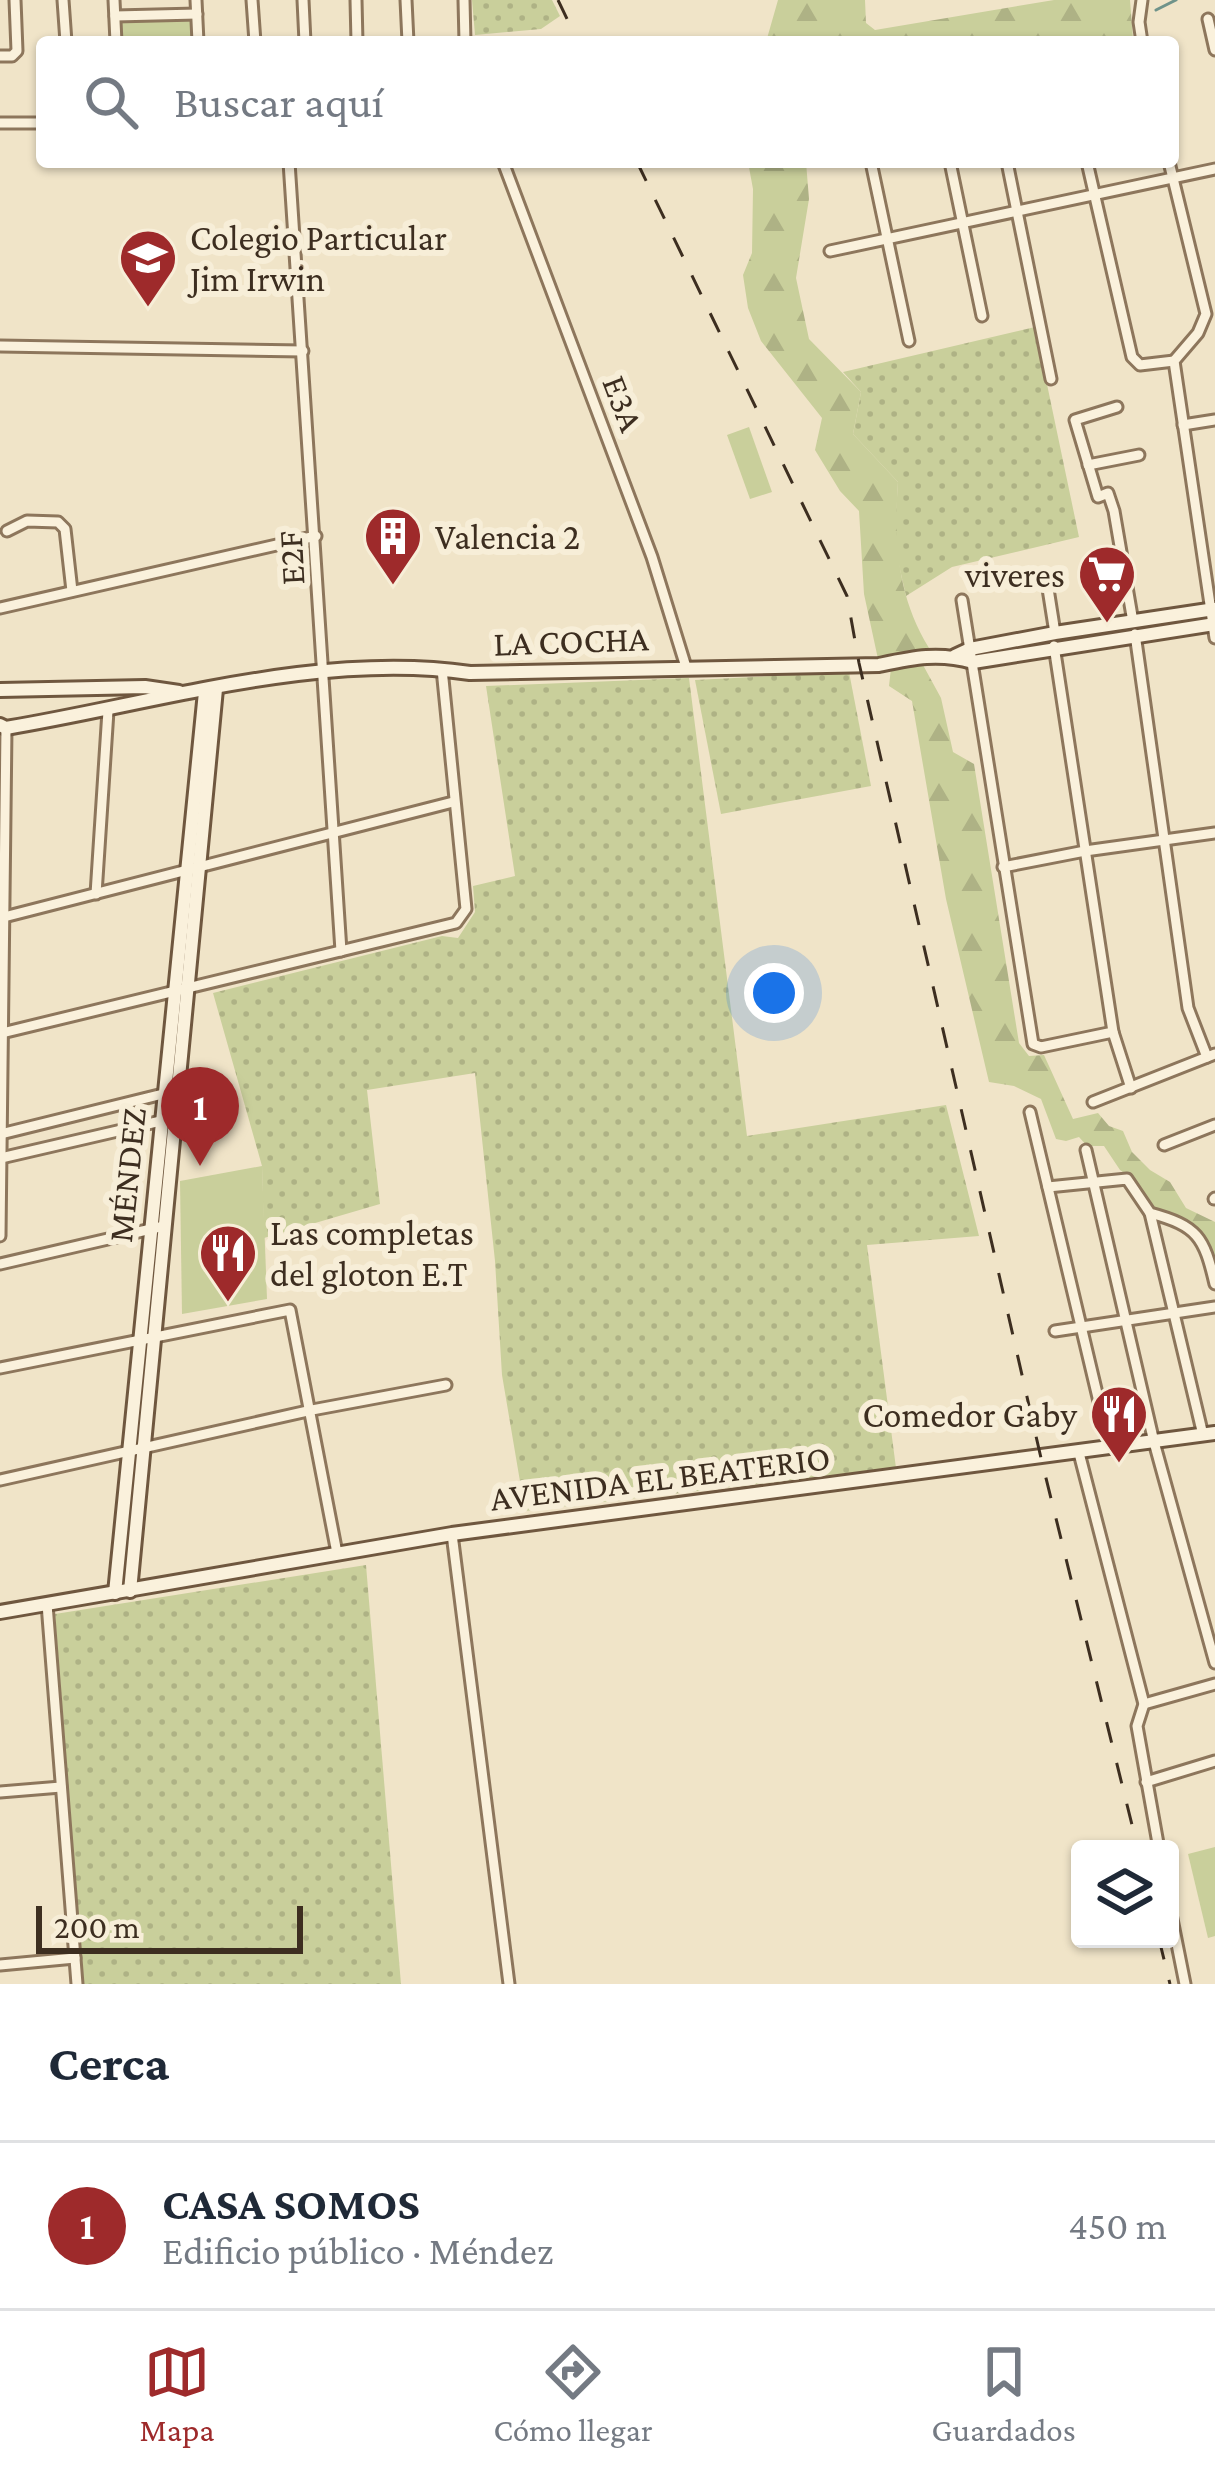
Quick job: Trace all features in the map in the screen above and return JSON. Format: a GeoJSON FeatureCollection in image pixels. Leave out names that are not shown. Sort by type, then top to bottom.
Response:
{"type":"FeatureCollection","features":[{"type":"Feature","properties":{"kind":"street"},"geometry":{"type":"LineString","coordinates":[[0,56],[16,55],[15,0]]}},
{"type":"Feature","properties":{"kind":"street"},"geometry":{"type":"LineString","coordinates":[[63,0],[66,36]]}},
{"type":"Feature","properties":{"kind":"street"},"geometry":{"type":"LineString","coordinates":[[114,0],[116,36]]}},
{"type":"Feature","properties":{"kind":"street"},"geometry":{"type":"LineString","coordinates":[[196,0],[198,36]]}},
{"type":"Feature","properties":{"kind":"street"},"geometry":{"type":"LineString","coordinates":[[252,0],[255,36]]}},
{"type":"Feature","properties":{"kind":"street"},"geometry":{"type":"LineString","coordinates":[[303,0],[305,36]]}},
{"type":"Feature","properties":{"kind":"street"},"geometry":{"type":"LineString","coordinates":[[356,0],[357,36]]}},
{"type":"Feature","properties":{"kind":"street"},"geometry":{"type":"LineString","coordinates":[[406,0],[408,36]]}},
{"type":"Feature","properties":{"kind":"street"},"geometry":{"type":"LineString","coordinates":[[464,0],[465,36]]}},
{"type":"Feature","properties":{"kind":"street"},"geometry":{"type":"LineString","coordinates":[[1141,36],[1142,0]]}},
{"type":"Feature","properties":{"kind":"street"},"geometry":{"type":"LineString","coordinates":[[0,14],[15,14]]}},
{"type":"Feature","properties":{"kind":"street"},"geometry":{"type":"LineString","coordinates":[[115,16],[196,14]]}},
{"type":"Feature","properties":{"kind":"street"},"geometry":{"type":"LineString","coordinates":[[1208,19],[1215,50]]}},
{"type":"Feature","properties":{"kind":"street"},"geometry":{"type":"LineString","coordinates":[[1,126],[36,123]]}},
{"type":"Feature","properties":{"kind":"street","name":"E2F"},"geometry":{"type":"LineString","coordinates":[[289,168],[341,951]]}},
{"type":"Feature","properties":{"kind":"street","name":"E3A"},"geometry":{"type":"LineString","coordinates":[[505,168],[636,513],[686,667]]}},
{"type":"Feature","properties":{"kind":"street"},"geometry":{"type":"LineString","coordinates":[[873,168],[909,341]]}},
{"type":"Feature","properties":{"kind":"street"},"geometry":{"type":"LineString","coordinates":[[951,168],[982,316]]}},
{"type":"Feature","properties":{"kind":"street"},"geometry":{"type":"LineString","coordinates":[[1007,168],[1051,379]]}},
{"type":"Feature","properties":{"kind":"street"},"geometry":{"type":"LineString","coordinates":[[1088,168],[1132,357],[1140,365],[1174,361],[1198,333],[1205,314],[1170,168]]}},
{"type":"Feature","properties":{"kind":"street"},"geometry":{"type":"LineString","coordinates":[[830,251],[1215,169]]}},
{"type":"Feature","properties":{"kind":"street"},"geometry":{"type":"LineString","coordinates":[[0,346],[303,351]]}},
{"type":"Feature","properties":{"kind":"street"},"geometry":{"type":"LineString","coordinates":[[1174,361],[1214,621]]}},
{"type":"Feature","properties":{"kind":"street"},"geometry":{"type":"LineString","coordinates":[[1093,1102],[1211,1055],[1188,1008],[1114,511],[1108,493],[1098,497],[1075,420],[1117,407]]}},
{"type":"Feature","properties":{"kind":"street"},"geometry":{"type":"LineString","coordinates":[[1184,425],[1215,420]]}},
{"type":"Feature","properties":{"kind":"street"},"geometry":{"type":"LineString","coordinates":[[1088,465],[1139,455]]}},
{"type":"Feature","properties":{"kind":"street"},"geometry":{"type":"LineString","coordinates":[[7,531],[27,521],[58,522],[65,529],[73,591]]}},
{"type":"Feature","properties":{"kind":"street"},"geometry":{"type":"LineString","coordinates":[[1198,530],[1215,527]]}},
{"type":"Feature","properties":{"kind":"street"},"geometry":{"type":"LineString","coordinates":[[0,608],[316,536]]}},
{"type":"Feature","properties":{"kind":"street"},"geometry":{"type":"LineString","coordinates":[[1046,576],[1113,1032],[1131,1088]]}},
{"type":"Feature","properties":{"kind":"street"},"geometry":{"type":"LineString","coordinates":[[962,600],[1033,1044],[1041,1047],[1113,1032]]}},
{"type":"Feature","properties":{"kind":"street","name":"LA COCHA"},"geometry":{"type":"LineString","coordinates":[[3,726],[108,711],[322,669],[411,665],[470,673],[888,663],[904,657],[954,657],[1134,628],[1214,621]]}},
{"type":"Feature","properties":{"kind":"street"},"geometry":{"type":"LineString","coordinates":[[2,1033],[457,923],[466,909],[442,669]]}},
{"type":"Feature","properties":{"kind":"street","name":"LA COCHA"},"geometry":{"type":"LineString","coordinates":[[0,690],[145,687],[204,692]]}},
{"type":"Feature","properties":{"kind":"street","name":"MÉNDEZ"},"geometry":{"type":"LineString","coordinates":[[122,1592],[192,869],[204,692]]}},
{"type":"Feature","properties":{"kind":"street"},"geometry":{"type":"LineString","coordinates":[[96,893],[108,711]]}},
{"type":"Feature","properties":{"kind":"street"},"geometry":{"type":"LineString","coordinates":[[0,1236],[3,726]]}},
{"type":"Feature","properties":{"kind":"street"},"geometry":{"type":"LineString","coordinates":[[4,917],[453,802]]}},
{"type":"Feature","properties":{"kind":"street"},"geometry":{"type":"LineString","coordinates":[[1003,867],[1085,850],[1215,833]]}},
{"type":"Feature","properties":{"kind":"street"},"geometry":{"type":"LineString","coordinates":[[1,1135],[171,1092]]}},
{"type":"Feature","properties":{"kind":"street"},"geometry":{"type":"LineString","coordinates":[[1030,1112],[1109,1448]]}},
{"type":"Feature","properties":{"kind":"street"},"geometry":{"type":"LineString","coordinates":[[1,1158],[168,1120]]}},
{"type":"Feature","properties":{"kind":"street"},"geometry":{"type":"LineString","coordinates":[[1164,1144],[1215,1125]]}},
{"type":"Feature","properties":{"kind":"street"},"geometry":{"type":"LineString","coordinates":[[1086,1150],[1154,1442],[1215,1663]]}},
{"type":"Feature","properties":{"kind":"street"},"geometry":{"type":"LineString","coordinates":[[1048,1186],[1127,1179],[1150,1213],[1209,1434]]}},
{"type":"Feature","properties":{"kind":"street"},"geometry":{"type":"LineString","coordinates":[[1150,1213],[1181,1221],[1201,1239],[1215,1284]]}},
{"type":"Feature","properties":{"kind":"street"},"geometry":{"type":"LineString","coordinates":[[0,1264],[158,1228]]}},
{"type":"Feature","properties":{"kind":"street"},"geometry":{"type":"LineString","coordinates":[[1055,1331],[1215,1307]]}},
{"type":"Feature","properties":{"kind":"street"},"geometry":{"type":"LineString","coordinates":[[0,1368],[290,1310],[337,1553]]}},
{"type":"Feature","properties":{"kind":"street"},"geometry":{"type":"LineString","coordinates":[[0,1480],[446,1385]]}},
{"type":"Feature","properties":{"kind":"street","name":"AVENIDA EL BEATERIO"},"geometry":{"type":"LineString","coordinates":[[0,1612],[452,1534],[1209,1434]]}},
{"type":"Feature","properties":{"kind":"street"},"geometry":{"type":"LineString","coordinates":[[1078,1453],[1144,1704],[1137,1726],[1157,1840]]}},
{"type":"Feature","properties":{"kind":"street"},"geometry":{"type":"LineString","coordinates":[[452,1534],[509,1984]]}},
{"type":"Feature","properties":{"kind":"street"},"geometry":{"type":"LineString","coordinates":[[47,1604],[77,1984]]}},
{"type":"Feature","properties":{"kind":"street"},"geometry":{"type":"LineString","coordinates":[[1144,1704],[1215,1684]]}},
{"type":"Feature","properties":{"kind":"street"},"geometry":{"type":"LineString","coordinates":[[1146,1782],[1215,1761]]}},
{"type":"Feature","properties":{"kind":"street"},"geometry":{"type":"LineString","coordinates":[[0,1792],[61,1787]]}},
{"type":"Feature","properties":{"kind":"street"},"geometry":{"type":"LineString","coordinates":[[1178,1948],[1185,1984]]}},
{"type":"Feature","properties":{"kind":"street"},"geometry":{"type":"LineString","coordinates":[[0,1965],[75,1958]]}},
{"type":"Feature","properties":{"kind":"green space"},"geometry":{"type":"Polygon","coordinates":[[[472,0],[552,0],[560,16],[541,29],[475,35],[472,0]]]}},
{"type":"Feature","properties":{"kind":"green space"},"geometry":{"type":"Polygon","coordinates":[[[778,0],[865,0],[866,23],[875,30],[1054,0],[1130,0],[1133,36],[768,36],[778,0]]]}},
{"type":"Feature","properties":{"kind":"green space"},"geometry":{"type":"Polygon","coordinates":[[[194,17],[195,36],[118,36],[118,19],[194,17]]]}},
{"type":"Feature","properties":{"kind":"green space"},"geometry":{"type":"Polygon","coordinates":[[[749,168],[806,168],[809,199],[796,278],[809,339],[861,392],[853,434],[898,482],[900,568],[910,608],[929,648],[878,659],[864,594],[859,511],[840,491],[815,450],[822,418],[761,341],[748,308],[743,275],[752,253],[749,168]]]}},
{"type":"Feature","properties":{"kind":"green space"},"geometry":{"type":"Polygon","coordinates":[[[1035,327],[1079,537],[952,567],[906,596],[894,543],[898,482],[853,434],[861,392],[843,372],[1035,327]]]}},
{"type":"Feature","properties":{"kind":"green space"},"geometry":{"type":"Polygon","coordinates":[[[749,427],[772,492],[750,499],[727,435],[749,427]]]}},
{"type":"Feature","properties":{"kind":"green space"},"geometry":{"type":"Polygon","coordinates":[[[923,665],[941,698],[953,752],[974,764],[1019,1043],[1029,1056],[1044,1055],[1073,1119],[1098,1113],[1109,1126],[1123,1131],[1132,1152],[1170,1182],[1186,1208],[1215,1222],[1215,1261],[1205,1237],[1184,1218],[1151,1208],[1104,1146],[1087,1146],[1079,1137],[1056,1139],[1041,1099],[1014,1086],[989,1082],[946,899],[912,701],[889,686],[891,668],[923,665]]]}},
{"type":"Feature","properties":{"kind":"green space"},"geometry":{"type":"Polygon","coordinates":[[[849,672],[871,786],[721,814],[695,680],[849,672]]]}},
{"type":"Feature","properties":{"kind":"green space"},"geometry":{"type":"Polygon","coordinates":[[[689,678],[747,1136],[946,1105],[979,1236],[867,1245],[896,1468],[525,1511],[502,1375],[475,1073],[367,1090],[380,1204],[264,1238],[262,1166],[213,993],[442,936],[458,938],[475,912],[473,886],[515,876],[486,686],[689,678]]]}},
{"type":"Feature","properties":{"kind":"green space"},"geometry":{"type":"Polygon","coordinates":[[[262,1166],[267,1299],[182,1314],[180,1181],[262,1166]]]}},
{"type":"Feature","properties":{"kind":"green space"},"geometry":{"type":"Polygon","coordinates":[[[366,1565],[401,1984],[83,1984],[55,1614],[366,1565]]]}},
{"type":"Feature","properties":{"kind":"green space"},"geometry":{"type":"Polygon","coordinates":[[[1215,1847],[1215,1936],[1208,1938],[1188,1854],[1215,1847]]]}},
{"type":"Feature","properties":{"kind":"waterway"},"geometry":{"type":"LineString","coordinates":[[1156,10],[1176,0]]}},
{"type":"Feature","properties":{"kind":"railway"},"geometry":{"type":"LineString","coordinates":[[558,0],[575,36]]}},
{"type":"Feature","properties":{"kind":"railway"},"geometry":{"type":"LineString","coordinates":[[640,168],[847,596],[1041,1458],[1136,1840]]}},
{"type":"Feature","properties":{"kind":"railway"},"geometry":{"type":"LineString","coordinates":[[1161,1948],[1170,1984]]}},
{"type":"Feature","properties":{"kind":"place","name":"Colegio Particular Jim Irwin"},"geometry":{"type":"Point","coordinates":[148,309]}},
{"type":"Feature","properties":{"kind":"place","name":"Valencia 2"},"geometry":{"type":"Point","coordinates":[393,587]}},
{"type":"Feature","properties":{"kind":"place","name":"viveres"},"geometry":{"type":"Point","coordinates":[1107,625]}},
{"type":"Feature","properties":{"kind":"place","name":"CASA SOMOS"},"geometry":{"type":"Point","coordinates":[200,1166]}},
{"type":"Feature","properties":{"kind":"place","name":"Las completas del gloton E.T"},"geometry":{"type":"Point","coordinates":[228,1304]}},
{"type":"Feature","properties":{"kind":"place","name":"Comedor Gaby"},"geometry":{"type":"Point","coordinates":[1119,1465]}}]}
